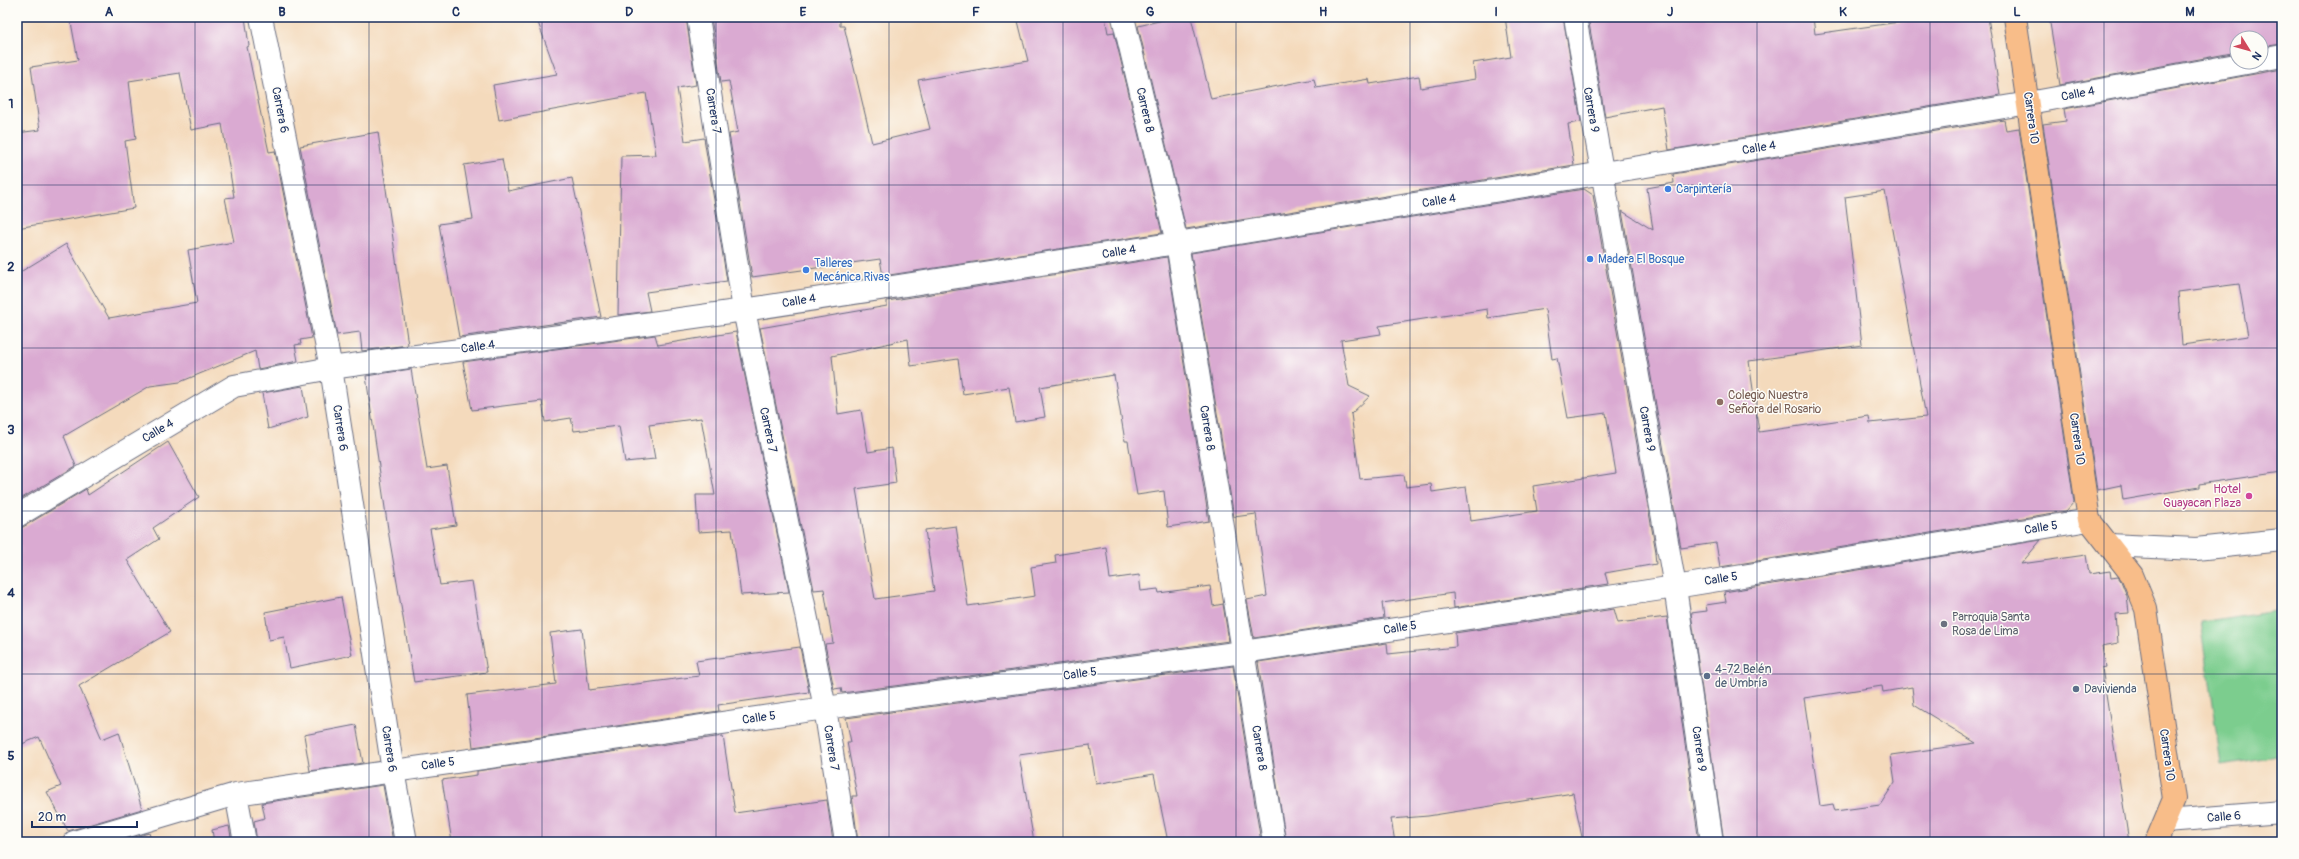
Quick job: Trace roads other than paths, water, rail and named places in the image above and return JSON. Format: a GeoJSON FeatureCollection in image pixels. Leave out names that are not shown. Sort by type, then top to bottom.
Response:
{"type":"FeatureCollection","features":[{"type":"Feature","properties":{"kind":"main road","name":"Carrera 10"},"geometry":{"type":"LineString","coordinates":[[2015,17],[2029,103],[2089,520],[2132,575],[2146,609],[2174,799],[2156,842]]}},
{"type":"Feature","properties":{"kind":"street","name":"Carrera 6"},"geometry":{"type":"LineString","coordinates":[[262,17],[331,368],[393,771],[406,842]]}},
{"type":"Feature","properties":{"kind":"street","name":"Carrera 7"},"geometry":{"type":"LineString","coordinates":[[698,17],[744,310],[825,708],[846,842]]}},
{"type":"Feature","properties":{"kind":"street","name":"Carrera 8"},"geometry":{"type":"LineString","coordinates":[[1123,17],[1177,243],[1274,842]]}},
{"type":"Feature","properties":{"kind":"street","name":"Carrera 9"},"geometry":{"type":"LineString","coordinates":[[1575,17],[1675,587],[1712,842]]}},
{"type":"Feature","properties":{"kind":"street"},"geometry":{"type":"LineString","coordinates":[[2269,58],[2282,56]]}},
{"type":"Feature","properties":{"kind":"street","name":"Calle 4"},"geometry":{"type":"LineString","coordinates":[[17,516],[234,386],[331,368],[744,310],[1602,175],[2029,103],[2229,66]]}},
{"type":"Feature","properties":{"kind":"street","name":"Calle 5"},"geometry":{"type":"LineString","coordinates":[[74,842],[236,794],[825,708],[1243,652],[1675,587],[2089,520]]}},
{"type":"Feature","properties":{"kind":"street"},"geometry":{"type":"LineString","coordinates":[[2110,545],[2196,549],[2282,540]]}},
{"type":"Feature","properties":{"kind":"street"},"geometry":{"type":"LineString","coordinates":[[236,794],[245,842]]}},
{"type":"Feature","properties":{"kind":"street","name":"Calle 6"},"geometry":{"type":"LineString","coordinates":[[2166,821],[2282,812]]}},
{"type":"Feature","properties":{"kind":"place","name":"Carpintería"},"geometry":{"type":"Point","coordinates":[1668,189]}},
{"type":"Feature","properties":{"kind":"place","name":"Madera El Bosque"},"geometry":{"type":"Point","coordinates":[1590,259]}},
{"type":"Feature","properties":{"kind":"place","name":"Talleres Mecánica Rivas"},"geometry":{"type":"Point","coordinates":[806,270]}},
{"type":"Feature","properties":{"kind":"place","name":"Colegio Nuestra Señora del Rosario"},"geometry":{"type":"Point","coordinates":[1720,402]}},
{"type":"Feature","properties":{"kind":"place","name":"Hotel Guayacan Plaza"},"geometry":{"type":"Point","coordinates":[2249,496]}},
{"type":"Feature","properties":{"kind":"place","name":"Parroquia Santa Rosa de Lima"},"geometry":{"type":"Point","coordinates":[1944,624]}},
{"type":"Feature","properties":{"kind":"place","name":"4-72 Belén de Umbría"},"geometry":{"type":"Point","coordinates":[1707,676]}},
{"type":"Feature","properties":{"kind":"place","name":"Davivienda"},"geometry":{"type":"Point","coordinates":[2076,689]}}]}
